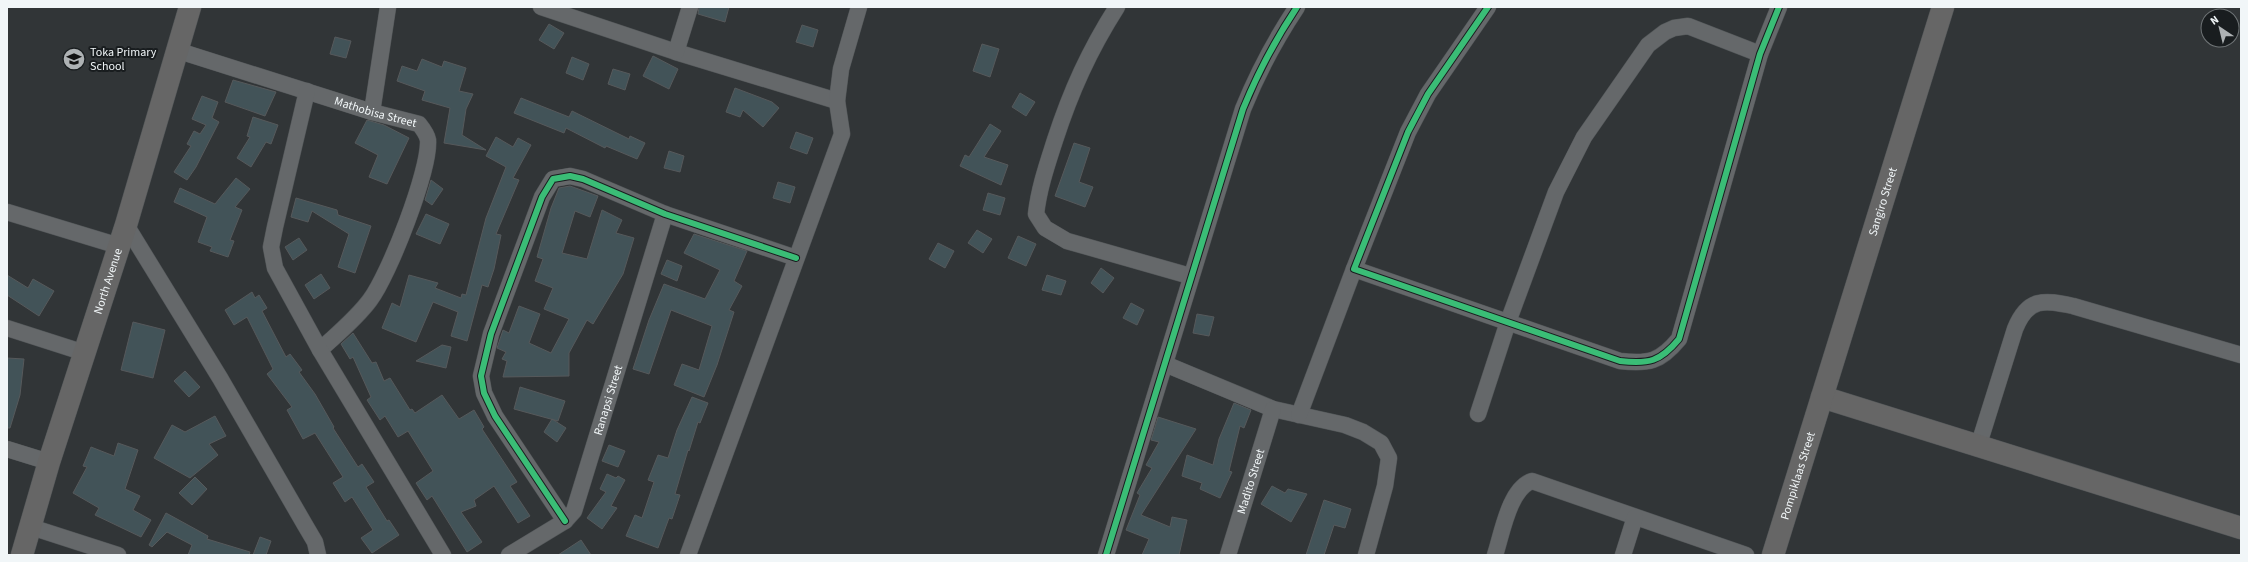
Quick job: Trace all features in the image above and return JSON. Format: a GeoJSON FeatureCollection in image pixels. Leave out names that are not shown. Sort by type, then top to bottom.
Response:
{"type":"FeatureCollection","features":[{"type":"Feature","properties":{"kind":"street","name":"North Avenue"},"geometry":{"type":"LineString","coordinates":[[22,555],[49,462],[126,225],[176,50],[190,7]]}},
{"type":"Feature","properties":{"kind":"street"},"geometry":{"type":"LineString","coordinates":[[372,112],[388,7]]}},
{"type":"Feature","properties":{"kind":"street"},"geometry":{"type":"LineString","coordinates":[[541,7],[676,52],[837,101]]}},
{"type":"Feature","properties":{"kind":"street"},"geometry":{"type":"LineString","coordinates":[[676,52],[690,7]]}},
{"type":"Feature","properties":{"kind":"street"},"geometry":{"type":"LineString","coordinates":[[688,555],[842,134],[837,101],[841,69],[859,7]]}},
{"type":"Feature","properties":{"kind":"street"},"geometry":{"type":"LineString","coordinates":[[1117,7],[1085,60],[1071,92],[1042,182],[1036,214],[1045,228],[1067,242],[1190,276]]}},
{"type":"Feature","properties":{"kind":"street"},"geometry":{"type":"LineString","coordinates":[[1106,555],[1165,364],[1190,276],[1246,102],[1273,42],[1297,7]]}},
{"type":"Feature","properties":{"kind":"street"},"geometry":{"type":"LineString","coordinates":[[1299,415],[1408,132],[1428,94],[1488,7]]}},
{"type":"Feature","properties":{"kind":"street"},"geometry":{"type":"LineString","coordinates":[[1354,269],[1620,361],[1638,363],[1649,362],[1667,354],[1679,339],[1760,54],[1779,7]]}},
{"type":"Feature","properties":{"kind":"street","name":"Sangiro Street"},"geometry":{"type":"LineString","coordinates":[[1822,397],[1943,7]]}},
{"type":"Feature","properties":{"kind":"street"},"geometry":{"type":"LineString","coordinates":[[1478,414],[1508,322],[1556,192],[1570,161],[1605,105],[1648,45],[1665,32],[1674,28],[1688,26],[1760,54]]}},
{"type":"Feature","properties":{"kind":"street","name":"Mathobisa Street"},"geometry":{"type":"LineString","coordinates":[[176,50],[372,112],[419,124],[428,138],[426,159],[397,247],[385,275],[370,300],[320,350]]}},
{"type":"Feature","properties":{"kind":"street"},"geometry":{"type":"LineString","coordinates":[[307,91],[271,247],[275,268],[320,350],[443,555]]}},
{"type":"Feature","properties":{"kind":"street"},"geometry":{"type":"LineString","coordinates":[[566,521],[495,416],[484,393],[481,376],[491,334],[542,197],[553,180],[570,176],[583,179],[665,214],[796,258]]}},
{"type":"Feature","properties":{"kind":"street"},"geometry":{"type":"LineString","coordinates":[[7,212],[119,246]]}},
{"type":"Feature","properties":{"kind":"street","name":"Ranapsi Street"},"geometry":{"type":"LineString","coordinates":[[509,555],[566,521],[574,511],[579,500],[665,214]]}},
{"type":"Feature","properties":{"kind":"street"},"geometry":{"type":"LineString","coordinates":[[126,225],[224,385],[315,542],[318,555]]}},
{"type":"Feature","properties":{"kind":"street"},"geometry":{"type":"LineString","coordinates":[[1978,447],[2019,317],[2034,304],[2050,301],[2073,306],[2241,355]]}},
{"type":"Feature","properties":{"kind":"street"},"geometry":{"type":"LineString","coordinates":[[7,328],[85,353]]}},
{"type":"Feature","properties":{"kind":"street"},"geometry":{"type":"LineString","coordinates":[[1165,364],[1274,409],[1345,425],[1363,432],[1381,443],[1389,458],[1385,486],[1366,555]]}},
{"type":"Feature","properties":{"kind":"street"},"geometry":{"type":"LineString","coordinates":[[1822,397],[2241,528]]}},
{"type":"Feature","properties":{"kind":"street","name":"Pompiklaas Street"},"geometry":{"type":"LineString","coordinates":[[1773,555],[1822,397]]}},
{"type":"Feature","properties":{"kind":"street","name":"Madito Street"},"geometry":{"type":"LineString","coordinates":[[1228,555],[1274,409]]}},
{"type":"Feature","properties":{"kind":"street"},"geometry":{"type":"LineString","coordinates":[[7,449],[49,462]]}},
{"type":"Feature","properties":{"kind":"street"},"geometry":{"type":"LineString","coordinates":[[1495,555],[1513,501],[1522,487],[1532,481],[1746,555]]}},
{"type":"Feature","properties":{"kind":"street"},"geometry":{"type":"LineString","coordinates":[[1623,555],[1635,517]]}},
{"type":"Feature","properties":{"kind":"street"},"geometry":{"type":"LineString","coordinates":[[31,526],[118,555]]}},
{"type":"Feature","properties":{"kind":"building"},"geometry":{"type":"Polygon","coordinates":[[[699,7],[729,7],[725,22],[698,14],[699,7]]]}},
{"type":"Feature","properties":{"kind":"building"},"geometry":{"type":"Polygon","coordinates":[[[549,24],[564,33],[554,49],[539,40],[549,24]]]}},
{"type":"Feature","properties":{"kind":"building"},"geometry":{"type":"Polygon","coordinates":[[[802,25],[818,30],[813,47],[796,42],[802,25]]]}},
{"type":"Feature","properties":{"kind":"building"},"geometry":{"type":"Polygon","coordinates":[[[335,37],[351,41],[346,58],[330,54],[335,37]]]}},
{"type":"Feature","properties":{"kind":"building"},"geometry":{"type":"Polygon","coordinates":[[[982,44],[999,49],[990,77],[973,71],[982,44]]]}},
{"type":"Feature","properties":{"kind":"building"},"geometry":{"type":"Polygon","coordinates":[[[653,56],[678,69],[669,89],[643,76],[653,56]]]}},
{"type":"Feature","properties":{"kind":"building"},"geometry":{"type":"Polygon","coordinates":[[[572,57],[589,64],[583,80],[566,73],[572,57]]]}},
{"type":"Feature","properties":{"kind":"building"},"geometry":{"type":"Polygon","coordinates":[[[422,59],[442,67],[444,61],[466,68],[459,91],[473,94],[466,109],[462,135],[486,150],[444,143],[450,108],[422,100],[425,91],[397,81],[402,66],[417,71],[422,59]]]}},
{"type":"Feature","properties":{"kind":"building"},"geometry":{"type":"Polygon","coordinates":[[[613,69],[630,74],[625,90],[608,84],[613,69]]]}},
{"type":"Feature","properties":{"kind":"building"},"geometry":{"type":"Polygon","coordinates":[[[233,80],[276,92],[265,116],[225,102],[233,80]]]}},
{"type":"Feature","properties":{"kind":"building"},"geometry":{"type":"Polygon","coordinates":[[[735,88],[772,102],[779,108],[763,127],[743,110],[740,117],[726,112],[735,88]]]}},
{"type":"Feature","properties":{"kind":"building"},"geometry":{"type":"Polygon","coordinates":[[[1020,93],[1035,102],[1026,116],[1012,107],[1020,93]]]}},
{"type":"Feature","properties":{"kind":"building"},"geometry":{"type":"Polygon","coordinates":[[[202,96],[218,102],[212,118],[219,122],[196,167],[187,180],[174,172],[191,146],[187,144],[194,131],[200,134],[206,125],[192,119],[202,96]]]}},
{"type":"Feature","properties":{"kind":"building"},"geometry":{"type":"Polygon","coordinates":[[[521,98],[569,117],[572,111],[629,139],[630,136],[645,143],[637,159],[606,146],[605,148],[566,128],[564,133],[514,113],[521,98]]]}},
{"type":"Feature","properties":{"kind":"building"},"geometry":{"type":"Polygon","coordinates":[[[253,117],[278,125],[271,144],[266,142],[251,167],[237,158],[250,137],[247,136],[253,117]]]}},
{"type":"Feature","properties":{"kind":"building"},"geometry":{"type":"Polygon","coordinates":[[[367,120],[384,125],[409,138],[387,184],[369,177],[378,155],[355,143],[367,120]]]}},
{"type":"Feature","properties":{"kind":"building"},"geometry":{"type":"Polygon","coordinates":[[[990,124],[1001,131],[984,157],[1008,165],[1001,185],[960,166],[965,155],[969,157],[990,124]]]}},
{"type":"Feature","properties":{"kind":"building"},"geometry":{"type":"Polygon","coordinates":[[[796,132],[813,138],[807,154],[790,148],[796,132]]]}},
{"type":"Feature","properties":{"kind":"building"},"geometry":{"type":"Polygon","coordinates":[[[496,137],[513,147],[518,138],[531,145],[513,178],[519,180],[496,234],[501,235],[494,269],[488,287],[482,285],[467,341],[451,336],[458,312],[433,302],[416,342],[382,328],[392,303],[400,307],[409,275],[438,283],[435,288],[461,298],[462,294],[466,295],[486,218],[506,167],[486,156],[496,137]]]}},
{"type":"Feature","properties":{"kind":"building"},"geometry":{"type":"Polygon","coordinates":[[[1074,143],[1090,148],[1079,182],[1093,187],[1085,207],[1055,196],[1074,143]]]}},
{"type":"Feature","properties":{"kind":"building"},"geometry":{"type":"Polygon","coordinates":[[[669,151],[684,156],[680,172],[664,168],[669,151]]]}},
{"type":"Feature","properties":{"kind":"building"},"geometry":{"type":"Polygon","coordinates":[[[236,178],[250,189],[235,207],[242,210],[230,240],[234,241],[228,257],[210,251],[212,247],[198,242],[207,217],[174,202],[180,188],[215,204],[236,178]]]}},
{"type":"Feature","properties":{"kind":"building"},"geometry":{"type":"Polygon","coordinates":[[[431,180],[443,189],[432,205],[425,200],[431,180]]]}},
{"type":"Feature","properties":{"kind":"building"},"geometry":{"type":"Polygon","coordinates":[[[778,182],[795,187],[790,203],[773,198],[778,182]]]}},
{"type":"Feature","properties":{"kind":"building"},"geometry":{"type":"Polygon","coordinates":[[[570,186],[598,196],[590,217],[575,211],[562,253],[587,259],[602,210],[622,220],[616,233],[634,238],[623,274],[593,324],[587,320],[569,353],[569,376],[503,377],[507,361],[502,359],[506,352],[497,348],[503,330],[509,333],[519,306],[540,314],[529,343],[551,353],[569,319],[544,309],[553,288],[535,281],[543,259],[537,257],[551,208],[559,188],[570,186]]]}},
{"type":"Feature","properties":{"kind":"building"},"geometry":{"type":"Polygon","coordinates":[[[988,193],[1005,198],[1000,215],[983,210],[988,193]]]}},
{"type":"Feature","properties":{"kind":"building"},"geometry":{"type":"Polygon","coordinates":[[[296,198],[337,210],[338,215],[371,226],[355,273],[338,267],[349,234],[312,211],[308,222],[291,217],[296,198]]]}},
{"type":"Feature","properties":{"kind":"building"},"geometry":{"type":"Polygon","coordinates":[[[426,214],[449,224],[440,244],[416,234],[426,214]]]}},
{"type":"Feature","properties":{"kind":"building"},"geometry":{"type":"Polygon","coordinates":[[[977,230],[992,239],[983,253],[968,243],[977,230]]]}},
{"type":"Feature","properties":{"kind":"building"},"geometry":{"type":"Polygon","coordinates":[[[694,234],[747,251],[734,281],[742,286],[729,310],[734,312],[717,365],[704,397],[674,385],[682,364],[699,370],[712,326],[671,310],[649,374],[633,369],[649,320],[664,284],[705,299],[720,270],[684,253],[694,234]]]}},
{"type":"Feature","properties":{"kind":"building"},"geometry":{"type":"Polygon","coordinates":[[[1018,236],[1036,244],[1026,266],[1008,258],[1018,236]]]}},
{"type":"Feature","properties":{"kind":"building"},"geometry":{"type":"Polygon","coordinates":[[[299,238],[307,250],[293,260],[285,247],[299,238]]]}},
{"type":"Feature","properties":{"kind":"building"},"geometry":{"type":"Polygon","coordinates":[[[938,243],[954,251],[945,268],[929,259],[938,243]]]}},
{"type":"Feature","properties":{"kind":"building"},"geometry":{"type":"Polygon","coordinates":[[[667,260],[682,266],[677,281],[661,274],[667,260]]]}},
{"type":"Feature","properties":{"kind":"building"},"geometry":{"type":"Polygon","coordinates":[[[1101,268],[1114,278],[1103,293],[1091,283],[1101,268]]]}},
{"type":"Feature","properties":{"kind":"building"},"geometry":{"type":"Polygon","coordinates":[[[321,274],[330,288],[314,299],[305,285],[321,274]]]}},
{"type":"Feature","properties":{"kind":"building"},"geometry":{"type":"Polygon","coordinates":[[[7,275],[28,288],[33,279],[54,291],[39,316],[7,295],[7,275]]]}},
{"type":"Feature","properties":{"kind":"building"},"geometry":{"type":"Polygon","coordinates":[[[1047,275],[1066,281],[1061,295],[1042,290],[1047,275]]]}},
{"type":"Feature","properties":{"kind":"building"},"geometry":{"type":"Polygon","coordinates":[[[252,292],[255,298],[259,295],[267,308],[262,311],[286,357],[290,354],[302,370],[299,372],[315,394],[334,427],[333,428],[358,467],[362,464],[374,482],[366,487],[387,521],[389,520],[399,535],[372,553],[361,538],[373,530],[352,497],[345,502],[333,483],[343,477],[315,433],[303,439],[287,410],[292,407],[267,374],[273,369],[247,317],[234,325],[225,310],[252,292]]]}},
{"type":"Feature","properties":{"kind":"building"},"geometry":{"type":"Polygon","coordinates":[[[1131,303],[1144,310],[1137,325],[1123,318],[1131,303]]]}},
{"type":"Feature","properties":{"kind":"building"},"geometry":{"type":"Polygon","coordinates":[[[1197,314],[1214,317],[1209,336],[1193,333],[1197,314]]]}},
{"type":"Feature","properties":{"kind":"building"},"geometry":{"type":"Polygon","coordinates":[[[133,322],[165,330],[153,378],[121,370],[133,322]]]}},
{"type":"Feature","properties":{"kind":"building"},"geometry":{"type":"Polygon","coordinates":[[[353,333],[372,363],[376,362],[384,381],[390,378],[410,410],[412,409],[415,413],[442,395],[459,419],[474,410],[484,427],[482,429],[517,482],[510,486],[530,516],[518,523],[494,486],[474,500],[476,506],[461,512],[482,542],[467,552],[432,496],[427,500],[416,483],[433,471],[408,431],[398,437],[385,416],[380,420],[367,400],[371,397],[353,357],[350,359],[341,344],[353,333]]]}},
{"type":"Feature","properties":{"kind":"building"},"geometry":{"type":"Polygon","coordinates":[[[442,345],[451,347],[446,368],[416,361],[442,345]]]}},
{"type":"Feature","properties":{"kind":"building"},"geometry":{"type":"Polygon","coordinates":[[[7,358],[24,359],[20,395],[10,428],[7,428],[7,358]]]}},
{"type":"Feature","properties":{"kind":"building"},"geometry":{"type":"Polygon","coordinates":[[[185,371],[200,387],[189,397],[174,381],[185,371]]]}},
{"type":"Feature","properties":{"kind":"building"},"geometry":{"type":"Polygon","coordinates":[[[520,387],[565,401],[558,421],[514,409],[520,387]]]}},
{"type":"Feature","properties":{"kind":"building"},"geometry":{"type":"Polygon","coordinates":[[[692,397],[708,403],[700,423],[698,422],[689,451],[688,450],[675,494],[680,495],[672,519],[669,518],[658,548],[626,536],[635,515],[642,518],[654,482],[648,480],[658,455],[668,458],[677,430],[692,397]]]}},
{"type":"Feature","properties":{"kind":"building"},"geometry":{"type":"Polygon","coordinates":[[[1234,403],[1251,410],[1244,428],[1240,426],[1229,471],[1232,472],[1220,498],[1200,489],[1202,483],[1182,476],[1187,455],[1213,465],[1219,439],[1234,403]]]}},
{"type":"Feature","properties":{"kind":"building"},"geometry":{"type":"Polygon","coordinates":[[[215,416],[226,436],[209,444],[218,455],[190,478],[154,458],[172,425],[185,432],[215,416]]]}},
{"type":"Feature","properties":{"kind":"building"},"geometry":{"type":"Polygon","coordinates":[[[1158,417],[1196,429],[1141,515],[1170,527],[1172,517],[1187,520],[1179,555],[1142,555],[1149,539],[1126,530],[1140,495],[1137,493],[1152,468],[1146,465],[1159,442],[1151,440],[1158,417]]]}},
{"type":"Feature","properties":{"kind":"building"},"geometry":{"type":"Polygon","coordinates":[[[552,419],[566,428],[557,442],[544,432],[552,419]]]}},
{"type":"Feature","properties":{"kind":"building"},"geometry":{"type":"Polygon","coordinates":[[[118,443],[138,450],[125,489],[140,496],[133,510],[151,520],[141,537],[95,515],[99,508],[73,493],[87,467],[83,466],[91,447],[114,456],[118,443]]]}},
{"type":"Feature","properties":{"kind":"building"},"geometry":{"type":"Polygon","coordinates":[[[609,445],[625,451],[618,467],[602,461],[609,445]]]}},
{"type":"Feature","properties":{"kind":"building"},"geometry":{"type":"Polygon","coordinates":[[[607,474],[616,478],[618,476],[625,480],[611,506],[617,508],[602,529],[587,518],[606,492],[600,489],[607,474]]]}},
{"type":"Feature","properties":{"kind":"building"},"geometry":{"type":"Polygon","coordinates":[[[195,477],[207,489],[192,505],[179,493],[195,477]]]}},
{"type":"Feature","properties":{"kind":"building"},"geometry":{"type":"Polygon","coordinates":[[[1272,486],[1285,493],[1288,489],[1307,494],[1291,522],[1261,504],[1272,486]]]}},
{"type":"Feature","properties":{"kind":"building"},"geometry":{"type":"Polygon","coordinates":[[[1324,500],[1351,509],[1345,528],[1334,525],[1324,555],[1306,555],[1324,500]]]}},
{"type":"Feature","properties":{"kind":"building"},"geometry":{"type":"Polygon","coordinates":[[[166,513],[208,536],[207,539],[250,552],[249,555],[188,555],[192,545],[167,532],[152,547],[149,545],[166,513]]]}},
{"type":"Feature","properties":{"kind":"building"},"geometry":{"type":"Polygon","coordinates":[[[260,537],[271,541],[266,555],[253,555],[260,537]]]}},
{"type":"Feature","properties":{"kind":"building"},"geometry":{"type":"Polygon","coordinates":[[[581,540],[591,555],[558,555],[581,540]]]}},
{"type":"Feature","properties":{"kind":"cycle path"},"geometry":{"type":"LineString","coordinates":[[1106,555],[1243,109],[1267,56],[1297,7]]}},
{"type":"Feature","properties":{"kind":"cycle path"},"geometry":{"type":"LineString","coordinates":[[1488,7],[1428,94],[1408,132],[1354,269],[1620,361],[1639,362],[1653,360],[1660,357],[1666,353],[1679,339],[1760,54],[1779,7]]}},
{"type":"Feature","properties":{"kind":"cycle path"},"geometry":{"type":"LineString","coordinates":[[565,521],[495,416],[484,393],[481,376],[491,334],[542,197],[553,179],[570,176],[583,179],[665,214],[796,258]]}},
{"type":"Feature","properties":{"kind":"place","name":"Toka Primary School"},"geometry":{"type":"Point","coordinates":[74,59]}}]}
